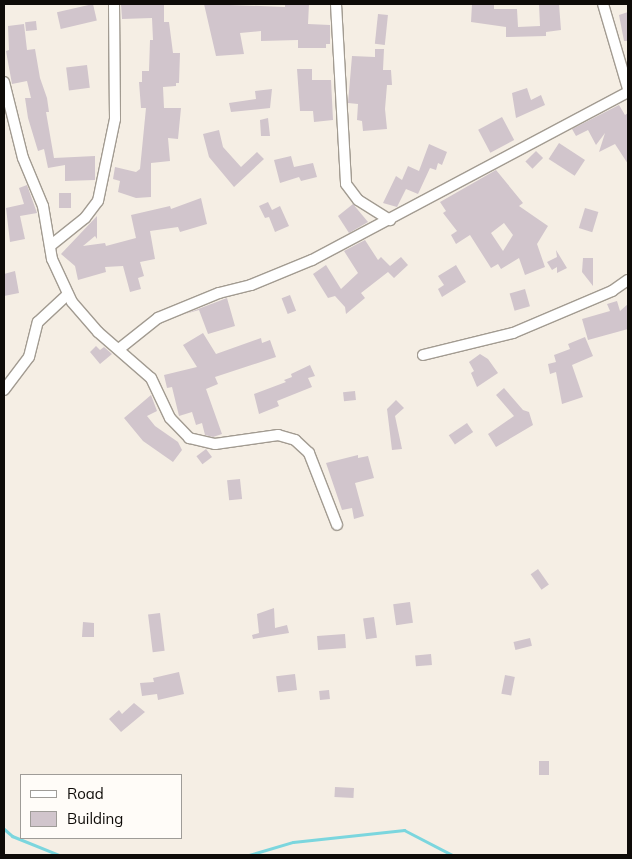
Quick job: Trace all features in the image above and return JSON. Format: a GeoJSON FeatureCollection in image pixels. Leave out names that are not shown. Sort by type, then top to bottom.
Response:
{"type":"FeatureCollection","features":[{"type":"Feature","properties":{"kind":"street"},"geometry":{"type":"LineString","coordinates":[[50,246],[84,218],[98,201],[116,119],[114,4]]}},
{"type":"Feature","properties":{"kind":"street"},"geometry":{"type":"LineString","coordinates":[[336,4],[346,184],[358,200],[390,220]]}},
{"type":"Feature","properties":{"kind":"street"},"geometry":{"type":"LineString","coordinates":[[119,349],[158,318],[219,292],[251,285],[299,266],[390,220],[468,175],[628,90],[624,58],[604,4]]}},
{"type":"Feature","properties":{"kind":"street"},"geometry":{"type":"LineString","coordinates":[[4,82],[25,165],[43,206],[50,246],[58,275],[68,294],[98,332],[151,378],[170,418],[189,438],[215,444],[278,435],[295,440],[313,462],[337,525]]}},
{"type":"Feature","properties":{"kind":"street"},"geometry":{"type":"LineString","coordinates":[[423,355],[513,333],[612,291],[628,280]]}},
{"type":"Feature","properties":{"kind":"street"},"geometry":{"type":"LineString","coordinates":[[4,390],[29,357],[38,322],[68,294]]}},
{"type":"Feature","properties":{"kind":"building"},"geometry":{"type":"Polygon","coordinates":[[[93,4],[97,21],[61,29],[57,12],[93,4]]]}},
{"type":"Feature","properties":{"kind":"building"},"geometry":{"type":"Polygon","coordinates":[[[121,4],[164,4],[164,22],[169,22],[173,53],[180,53],[179,83],[176,83],[176,86],[163,87],[164,108],[181,108],[178,139],[168,138],[170,161],[151,163],[151,197],[136,198],[118,192],[120,181],[113,179],[115,167],[136,172],[140,169],[146,108],[141,108],[139,82],[142,82],[142,71],[149,71],[150,40],[153,40],[152,18],[122,19],[121,4]]]}},
{"type":"Feature","properties":{"kind":"building"},"geometry":{"type":"Polygon","coordinates":[[[204,4],[285,7],[285,4],[309,4],[308,24],[330,25],[330,44],[326,44],[326,48],[298,48],[298,40],[261,41],[261,31],[240,33],[244,54],[216,56],[204,4]]]}},
{"type":"Feature","properties":{"kind":"building"},"geometry":{"type":"Polygon","coordinates":[[[472,4],[494,4],[494,9],[517,9],[518,27],[540,26],[539,4],[559,4],[561,30],[546,32],[546,36],[506,37],[506,27],[471,22],[472,4]]]}},
{"type":"Feature","properties":{"kind":"building"},"geometry":{"type":"Polygon","coordinates":[[[628,12],[628,41],[624,41],[619,15],[628,12]]]}},
{"type":"Feature","properties":{"kind":"building"},"geometry":{"type":"Polygon","coordinates":[[[378,14],[388,15],[385,45],[375,44],[378,14]]]}},
{"type":"Feature","properties":{"kind":"building"},"geometry":{"type":"Polygon","coordinates":[[[36,21],[37,30],[26,31],[25,22],[36,21]]]}},
{"type":"Feature","properties":{"kind":"building"},"geometry":{"type":"Polygon","coordinates":[[[24,24],[27,50],[35,49],[40,78],[47,98],[49,112],[46,112],[54,158],[95,156],[95,180],[65,181],[65,165],[48,168],[44,149],[38,151],[28,118],[25,98],[31,98],[27,81],[12,84],[6,51],[9,50],[8,26],[24,24]]]}},
{"type":"Feature","properties":{"kind":"building"},"geometry":{"type":"Polygon","coordinates":[[[375,49],[384,49],[383,70],[391,70],[392,85],[387,85],[385,109],[387,129],[363,131],[362,121],[357,120],[358,104],[348,103],[352,56],[375,57],[375,49]]]}},
{"type":"Feature","properties":{"kind":"building"},"geometry":{"type":"Polygon","coordinates":[[[87,65],[90,88],[69,90],[66,68],[87,65]]]}},
{"type":"Feature","properties":{"kind":"building"},"geometry":{"type":"Polygon","coordinates":[[[297,69],[312,69],[312,80],[331,80],[333,120],[314,122],[313,111],[300,111],[297,69]]]}},
{"type":"Feature","properties":{"kind":"building"},"geometry":{"type":"Polygon","coordinates":[[[527,88],[531,100],[541,95],[545,105],[516,118],[512,93],[527,88]]]}},
{"type":"Feature","properties":{"kind":"building"},"geometry":{"type":"Polygon","coordinates":[[[272,89],[270,108],[231,112],[229,103],[256,99],[255,91],[272,89]]]}},
{"type":"Feature","properties":{"kind":"building"},"geometry":{"type":"Polygon","coordinates":[[[619,105],[625,115],[628,113],[628,164],[615,144],[599,152],[605,133],[596,145],[588,130],[576,136],[572,129],[619,105]]]}},
{"type":"Feature","properties":{"kind":"building"},"geometry":{"type":"Polygon","coordinates":[[[502,117],[514,140],[490,153],[478,130],[502,117]]]}},
{"type":"Feature","properties":{"kind":"building"},"geometry":{"type":"Polygon","coordinates":[[[268,118],[270,136],[261,136],[260,120],[268,118]]]}},
{"type":"Feature","properties":{"kind":"building"},"geometry":{"type":"Polygon","coordinates":[[[219,130],[223,147],[241,167],[257,152],[264,159],[234,187],[209,157],[203,134],[219,130]]]}},
{"type":"Feature","properties":{"kind":"building"},"geometry":{"type":"Polygon","coordinates":[[[559,143],[585,160],[575,176],[549,159],[559,143]]]}},
{"type":"Feature","properties":{"kind":"building"},"geometry":{"type":"Polygon","coordinates":[[[429,144],[447,152],[442,165],[438,163],[436,170],[430,168],[418,194],[406,189],[397,207],[383,203],[396,176],[402,180],[408,166],[419,171],[429,144]]]}},
{"type":"Feature","properties":{"kind":"building"},"geometry":{"type":"Polygon","coordinates":[[[536,151],[543,158],[532,169],[525,162],[536,151]]]}},
{"type":"Feature","properties":{"kind":"building"},"geometry":{"type":"Polygon","coordinates":[[[291,156],[294,167],[313,163],[317,177],[301,181],[299,177],[280,183],[274,160],[291,156]]]}},
{"type":"Feature","properties":{"kind":"building"},"geometry":{"type":"Polygon","coordinates":[[[496,170],[523,203],[519,206],[548,226],[537,244],[545,267],[525,275],[519,258],[501,269],[498,264],[491,268],[470,235],[456,244],[451,235],[457,231],[443,213],[446,211],[440,202],[496,170]],[[504,223],[491,233],[503,251],[513,235],[504,223]]]}},
{"type":"Feature","properties":{"kind":"building"},"geometry":{"type":"Polygon","coordinates":[[[27,185],[37,213],[20,216],[25,239],[10,242],[6,208],[24,204],[19,188],[27,185]]]}},
{"type":"Feature","properties":{"kind":"building"},"geometry":{"type":"Polygon","coordinates":[[[59,193],[71,193],[71,208],[59,208],[59,193]]]}},
{"type":"Feature","properties":{"kind":"building"},"geometry":{"type":"Polygon","coordinates":[[[201,198],[207,224],[180,232],[178,227],[150,231],[155,259],[140,262],[144,276],[138,278],[141,289],[130,292],[123,266],[105,267],[106,272],[78,280],[75,266],[61,254],[97,216],[97,239],[95,236],[83,246],[105,243],[106,246],[136,238],[131,215],[170,206],[171,209],[201,198]]]}},
{"type":"Feature","properties":{"kind":"building"},"geometry":{"type":"Polygon","coordinates":[[[268,202],[272,210],[280,206],[289,226],[275,232],[269,217],[265,218],[259,206],[268,202]]]}},
{"type":"Feature","properties":{"kind":"building"},"geometry":{"type":"Polygon","coordinates":[[[353,204],[368,222],[349,233],[338,216],[353,204]]]}},
{"type":"Feature","properties":{"kind":"building"},"geometry":{"type":"Polygon","coordinates":[[[585,208],[598,212],[592,232],[579,228],[585,208]]]}},
{"type":"Feature","properties":{"kind":"building"},"geometry":{"type":"Polygon","coordinates":[[[365,240],[378,260],[381,257],[390,266],[401,257],[408,265],[394,278],[388,272],[361,293],[365,298],[346,314],[345,307],[335,296],[328,298],[313,274],[326,265],[341,289],[358,273],[344,251],[365,240]]]}},
{"type":"Feature","properties":{"kind":"building"},"geometry":{"type":"Polygon","coordinates":[[[556,250],[567,268],[557,273],[557,267],[552,270],[547,262],[557,257],[556,250]]]}},
{"type":"Feature","properties":{"kind":"building"},"geometry":{"type":"Polygon","coordinates":[[[583,258],[593,258],[593,286],[582,272],[583,258]]]}},
{"type":"Feature","properties":{"kind":"building"},"geometry":{"type":"Polygon","coordinates":[[[456,265],[466,282],[442,297],[438,289],[444,285],[438,276],[456,265]]]}},
{"type":"Feature","properties":{"kind":"building"},"geometry":{"type":"Polygon","coordinates":[[[15,271],[19,293],[4,296],[4,274],[15,271]]]}},
{"type":"Feature","properties":{"kind":"building"},"geometry":{"type":"Polygon","coordinates":[[[525,289],[530,306],[515,311],[510,293],[525,289]]]}},
{"type":"Feature","properties":{"kind":"building"},"geometry":{"type":"Polygon","coordinates":[[[290,295],[296,311],[288,314],[282,298],[290,295]]]}},
{"type":"Feature","properties":{"kind":"building"},"geometry":{"type":"Polygon","coordinates":[[[227,298],[235,326],[208,334],[199,310],[185,314],[227,298]]]}},
{"type":"Feature","properties":{"kind":"building"},"geometry":{"type":"Polygon","coordinates":[[[617,301],[620,311],[628,304],[628,329],[588,340],[582,319],[610,311],[607,304],[617,301]]]}},
{"type":"Feature","properties":{"kind":"building"},"geometry":{"type":"Polygon","coordinates":[[[203,333],[216,354],[261,338],[262,343],[270,340],[276,357],[215,377],[218,384],[206,389],[222,434],[213,437],[205,435],[202,423],[196,425],[192,412],[179,416],[172,387],[167,388],[164,375],[197,367],[183,345],[203,333]]]}},
{"type":"Feature","properties":{"kind":"building"},"geometry":{"type":"Polygon","coordinates":[[[585,337],[593,356],[572,365],[583,397],[562,404],[556,372],[550,374],[548,364],[556,362],[554,355],[570,349],[568,344],[585,337]]]}},
{"type":"Feature","properties":{"kind":"building"},"geometry":{"type":"Polygon","coordinates":[[[96,346],[100,350],[104,347],[112,354],[100,364],[90,352],[96,346]]]}},
{"type":"Feature","properties":{"kind":"building"},"geometry":{"type":"Polygon","coordinates":[[[480,354],[488,359],[498,373],[477,387],[471,373],[474,371],[469,362],[480,354]]]}},
{"type":"Feature","properties":{"kind":"building"},"geometry":{"type":"Polygon","coordinates":[[[310,365],[315,376],[308,378],[312,387],[277,401],[279,406],[259,414],[254,394],[286,382],[284,380],[292,377],[291,374],[310,365]]]}},
{"type":"Feature","properties":{"kind":"building"},"geometry":{"type":"Polygon","coordinates":[[[504,388],[523,410],[529,412],[533,425],[496,447],[488,434],[514,416],[496,395],[504,388]]]}},
{"type":"Feature","properties":{"kind":"building"},"geometry":{"type":"Polygon","coordinates":[[[355,391],[356,400],[344,401],[343,392],[355,391]]]}},
{"type":"Feature","properties":{"kind":"building"},"geometry":{"type":"Polygon","coordinates":[[[151,395],[157,411],[147,416],[155,426],[178,442],[182,450],[173,462],[143,441],[124,418],[151,395]]]}},
{"type":"Feature","properties":{"kind":"building"},"geometry":{"type":"Polygon","coordinates":[[[396,400],[404,408],[395,416],[402,449],[392,450],[387,409],[396,400]]]}},
{"type":"Feature","properties":{"kind":"building"},"geometry":{"type":"Polygon","coordinates":[[[467,423],[473,432],[455,444],[449,435],[467,423]]]}},
{"type":"Feature","properties":{"kind":"building"},"geometry":{"type":"Polygon","coordinates":[[[206,449],[212,457],[202,464],[196,456],[206,449]]]}},
{"type":"Feature","properties":{"kind":"building"},"geometry":{"type":"Polygon","coordinates":[[[358,455],[358,458],[368,456],[374,478],[355,483],[364,516],[354,519],[352,508],[342,510],[326,463],[358,455]]]}},
{"type":"Feature","properties":{"kind":"building"},"geometry":{"type":"Polygon","coordinates":[[[240,479],[242,499],[229,500],[227,480],[240,479]]]}},
{"type":"Feature","properties":{"kind":"building"},"geometry":{"type":"Polygon","coordinates":[[[538,569],[549,585],[542,590],[531,574],[538,569]]]}},
{"type":"Feature","properties":{"kind":"building"},"geometry":{"type":"Polygon","coordinates":[[[410,602],[413,623],[396,625],[393,604],[410,602]]]}},
{"type":"Feature","properties":{"kind":"building"},"geometry":{"type":"Polygon","coordinates":[[[274,608],[275,628],[287,625],[289,633],[253,639],[252,635],[259,633],[257,614],[274,608]]]}},
{"type":"Feature","properties":{"kind":"building"},"geometry":{"type":"Polygon","coordinates":[[[160,613],[165,651],[153,652],[148,614],[160,613]]]}},
{"type":"Feature","properties":{"kind":"building"},"geometry":{"type":"Polygon","coordinates":[[[374,617],[377,638],[366,639],[363,619],[374,617]]]}},
{"type":"Feature","properties":{"kind":"building"},"geometry":{"type":"Polygon","coordinates":[[[83,622],[94,623],[94,637],[82,637],[83,622]]]}},
{"type":"Feature","properties":{"kind":"building"},"geometry":{"type":"Polygon","coordinates":[[[345,634],[346,648],[318,650],[317,636],[345,634]]]}},
{"type":"Feature","properties":{"kind":"building"},"geometry":{"type":"Polygon","coordinates":[[[530,638],[532,646],[515,650],[514,642],[530,638]]]}},
{"type":"Feature","properties":{"kind":"building"},"geometry":{"type":"Polygon","coordinates":[[[431,654],[432,665],[416,666],[415,655],[431,654]]]}},
{"type":"Feature","properties":{"kind":"building"},"geometry":{"type":"Polygon","coordinates":[[[179,672],[184,694],[158,700],[157,694],[142,696],[140,683],[154,682],[153,678],[179,672]]]}},
{"type":"Feature","properties":{"kind":"building"},"geometry":{"type":"Polygon","coordinates":[[[295,674],[297,690],[278,692],[276,676],[295,674]]]}},
{"type":"Feature","properties":{"kind":"building"},"geometry":{"type":"Polygon","coordinates":[[[505,675],[515,677],[511,696],[501,694],[505,675]]]}},
{"type":"Feature","properties":{"kind":"building"},"geometry":{"type":"Polygon","coordinates":[[[329,690],[330,699],[320,700],[319,691],[329,690]]]}},
{"type":"Feature","properties":{"kind":"building"},"geometry":{"type":"Polygon","coordinates":[[[134,703],[145,712],[121,732],[109,719],[119,710],[122,714],[134,703]]]}},
{"type":"Feature","properties":{"kind":"building"},"geometry":{"type":"Polygon","coordinates":[[[539,761],[549,761],[549,775],[539,775],[539,761]]]}},
{"type":"Feature","properties":{"kind":"building"},"geometry":{"type":"Polygon","coordinates":[[[335,787],[354,788],[353,798],[334,797],[335,787]]]}},
{"type":"Feature","properties":{"kind":"waterway"},"geometry":{"type":"LineString","coordinates":[[4,829],[12,836],[59,855]]}},
{"type":"Feature","properties":{"kind":"waterway"},"geometry":{"type":"LineString","coordinates":[[249,855],[293,842],[404,830],[452,855]]}}]}
